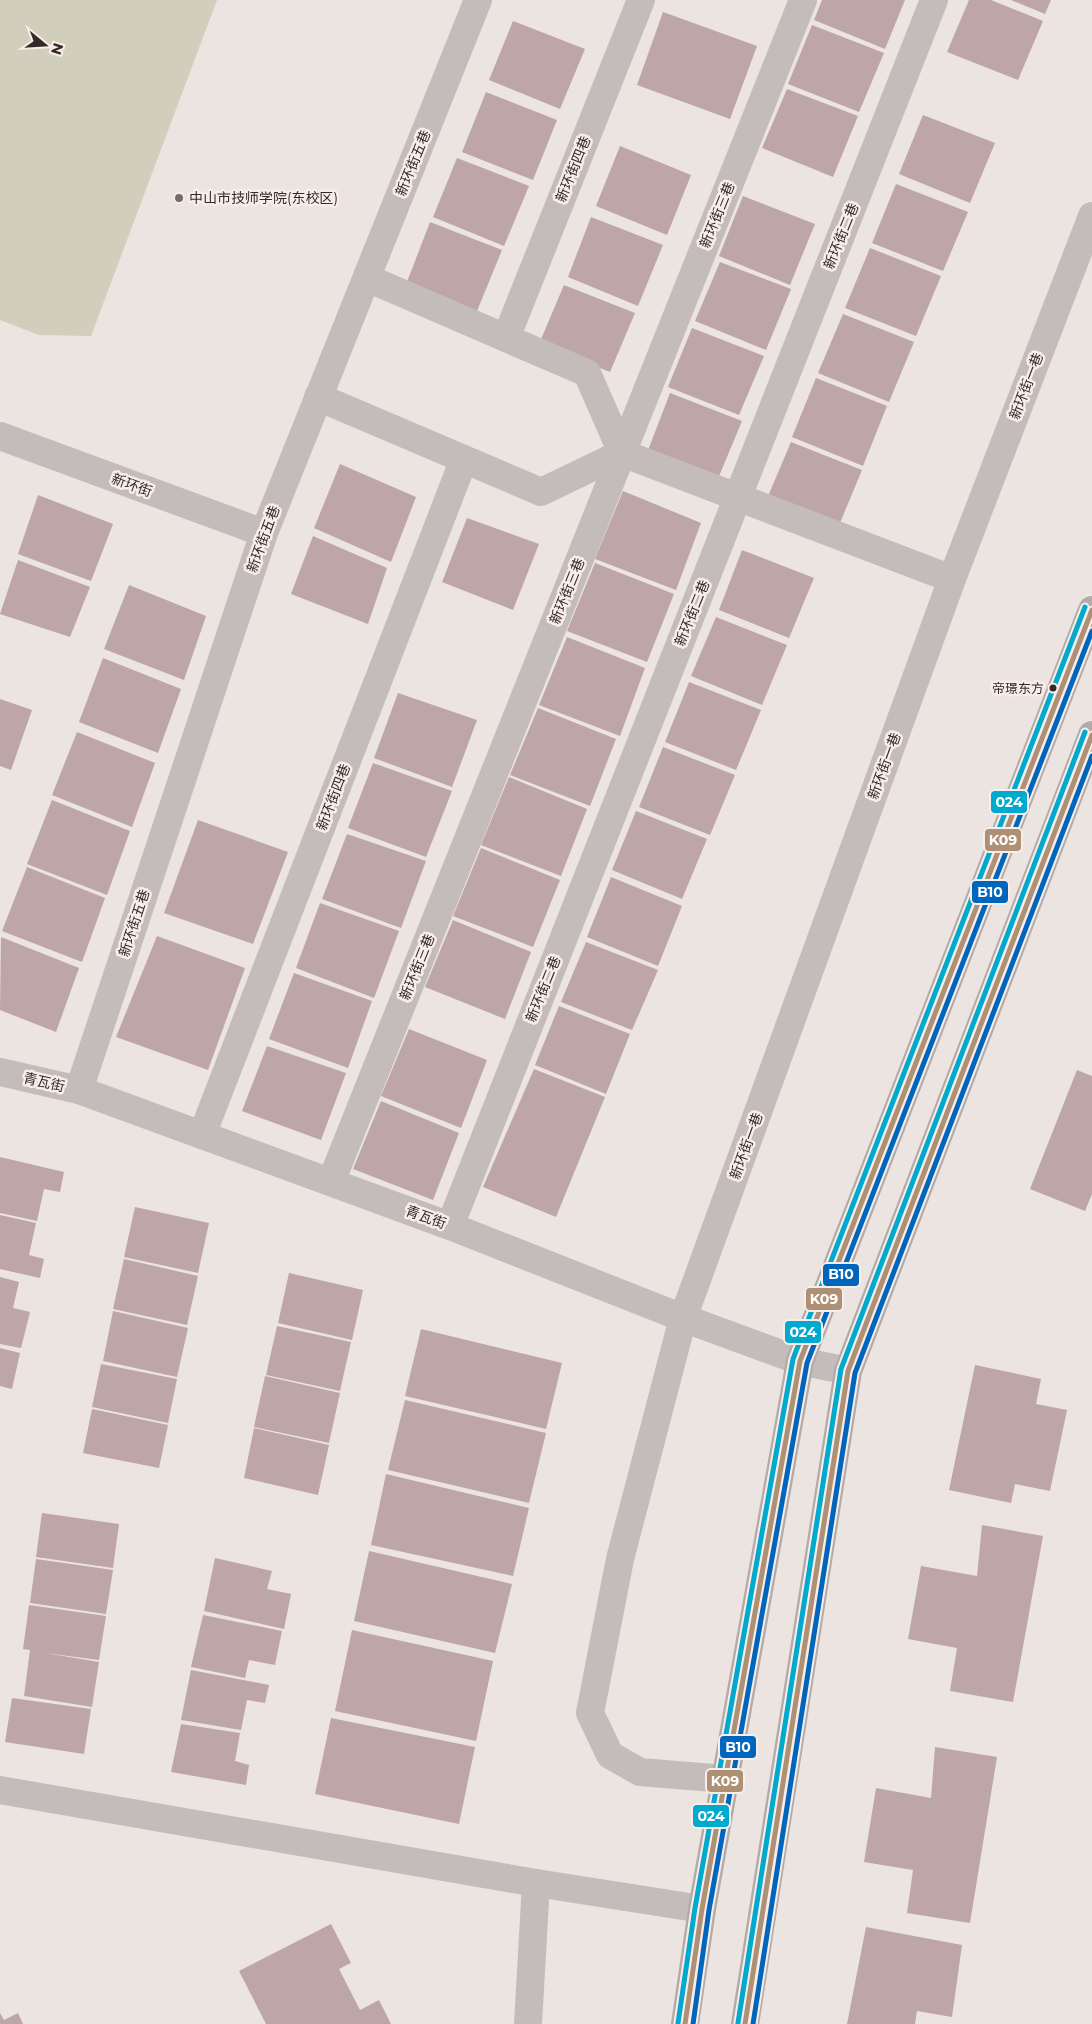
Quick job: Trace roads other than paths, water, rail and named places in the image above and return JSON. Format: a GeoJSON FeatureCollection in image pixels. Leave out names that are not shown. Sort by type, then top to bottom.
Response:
{"type":"FeatureCollection","features":[{"type":"Feature","properties":{"kind":"main road"},"geometry":{"type":"LineString","coordinates":[[685,2024],[702,1909],[800,1361],[1092,610]]}},
{"type":"Feature","properties":{"kind":"main road"},"geometry":{"type":"LineString","coordinates":[[745,2024],[848,1371],[1092,735]]}},
{"type":"Feature","properties":{"kind":"street","name":"新环街五巷"},"geometry":{"type":"LineString","coordinates":[[79,1090],[264,533],[478,0]]}},
{"type":"Feature","properties":{"kind":"street","name":"新环街四巷"},"geometry":{"type":"LineString","coordinates":[[506,338],[641,0]]}},
{"type":"Feature","properties":{"kind":"street","name":"新环街三巷"},"geometry":{"type":"LineString","coordinates":[[331,1182],[803,0]]}},
{"type":"Feature","properties":{"kind":"street","name":"新环街二巷"},"geometry":{"type":"LineString","coordinates":[[450,1226],[934,0]]}},
{"type":"Feature","properties":{"kind":"street","name":"新环街一巷"},"geometry":{"type":"LineString","coordinates":[[726,1779],[640,1772],[610,1755],[590,1713],[620,1559],[684,1318],[952,579],[1092,216]]}},
{"type":"Feature","properties":{"kind":"street"},"geometry":{"type":"LineString","coordinates":[[366,278],[587,373],[622,453],[952,579]]}},
{"type":"Feature","properties":{"kind":"street"},"geometry":{"type":"LineString","coordinates":[[318,397],[541,492],[622,453]]}},
{"type":"Feature","properties":{"kind":"street","name":"新环街"},"geometry":{"type":"LineString","coordinates":[[0,436],[264,533]]}},
{"type":"Feature","properties":{"kind":"street","name":"新环街四巷"},"geometry":{"type":"LineString","coordinates":[[202,1135],[464,459]]}},
{"type":"Feature","properties":{"kind":"street","name":"青瓦街"},"geometry":{"type":"LineString","coordinates":[[0,1072],[79,1090],[450,1226],[684,1318],[800,1361],[848,1371]]}},
{"type":"Feature","properties":{"kind":"street"},"geometry":{"type":"LineString","coordinates":[[0,1790],[536,1883],[702,1909]]}},
{"type":"Feature","properties":{"kind":"street"},"geometry":{"type":"LineString","coordinates":[[528,2024],[536,1883]]}},
{"type":"Feature","properties":{"kind":"place","name":"中山市技师学院(东校区)"},"geometry":{"type":"Point","coordinates":[179,198]}},
{"type":"Feature","properties":{"kind":"place","name":"帝璟东方"},"geometry":{"type":"Point","coordinates":[1053,688]}}]}
